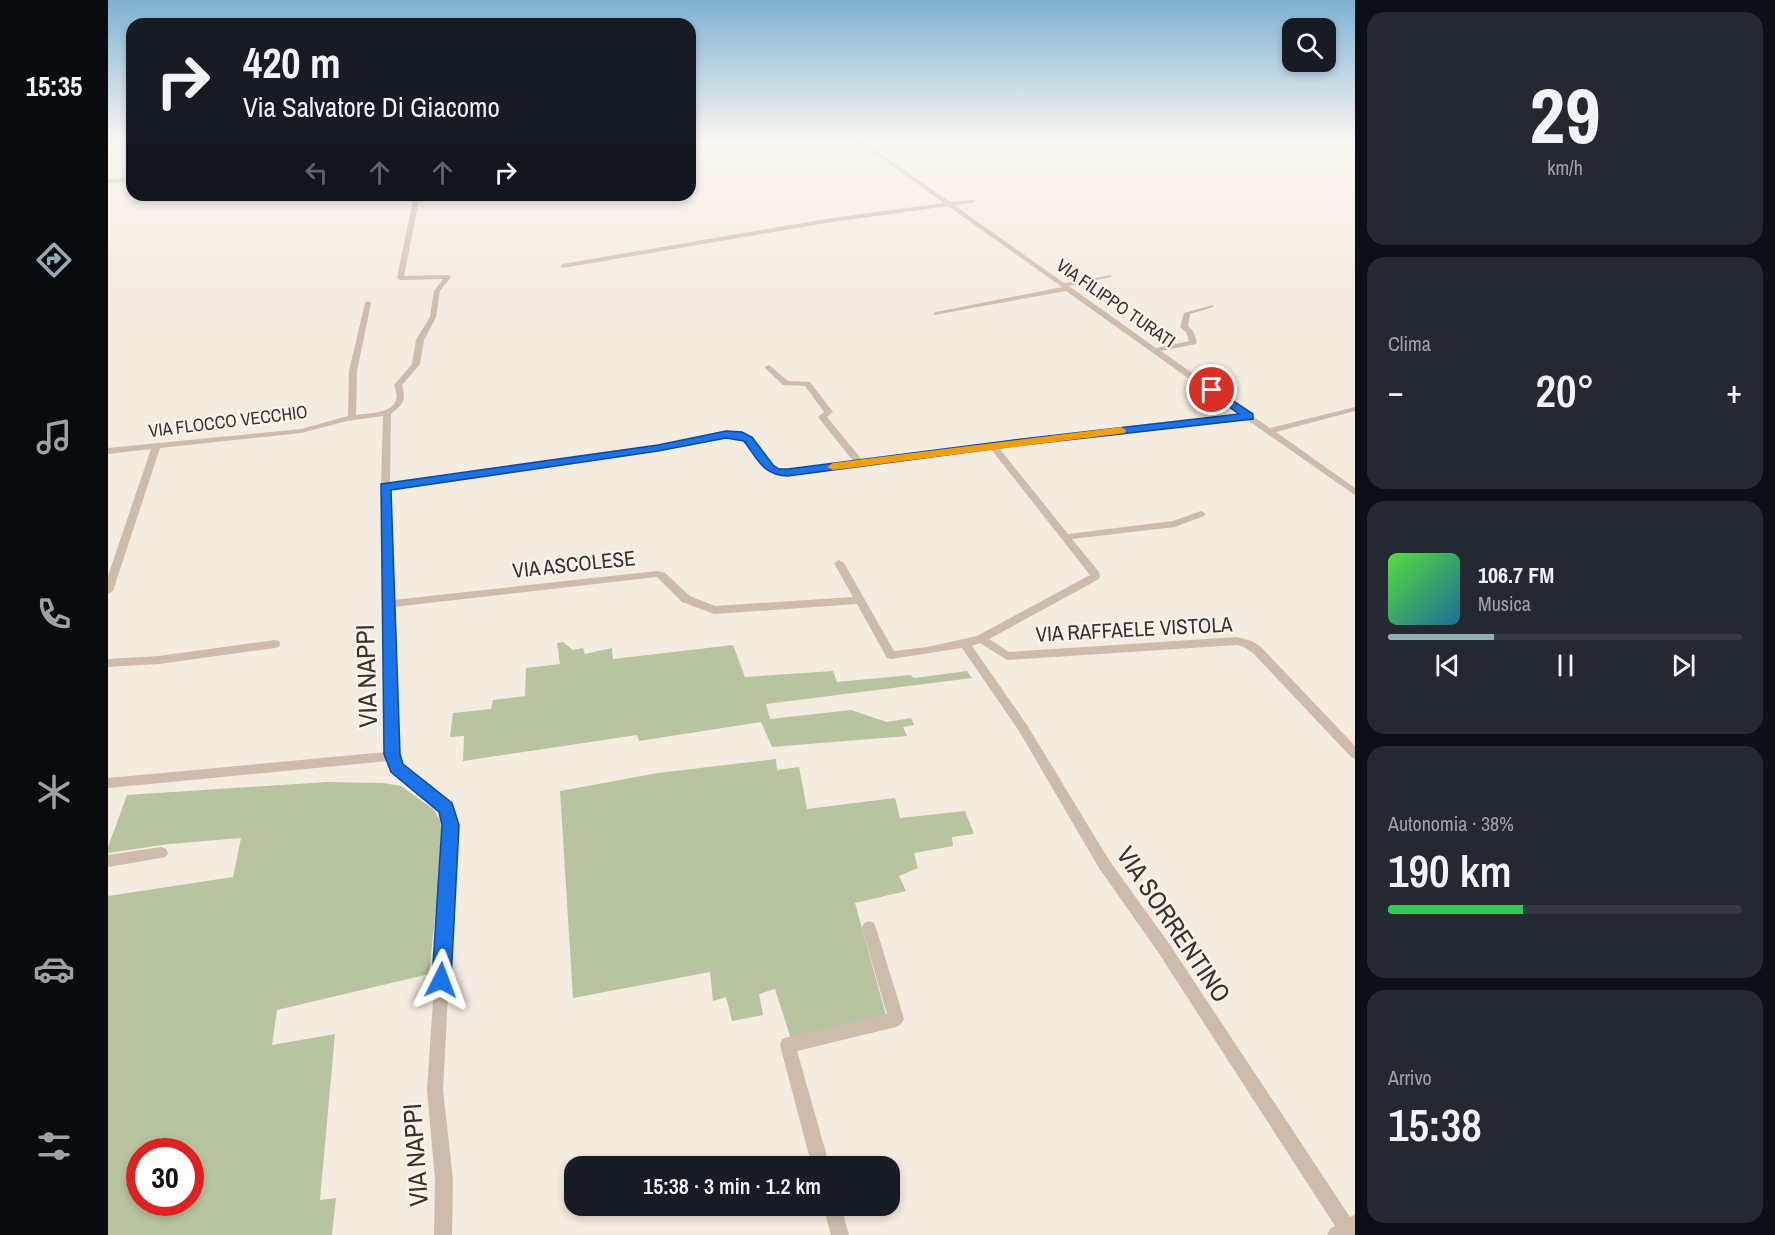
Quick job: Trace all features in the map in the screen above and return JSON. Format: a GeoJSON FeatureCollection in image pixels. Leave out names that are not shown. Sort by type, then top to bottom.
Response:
{"type":"FeatureCollection","features":[{"type":"Feature","properties":{"kind":"street","name":"VIA FILIPPO TURATI"},"geometry":{"type":"LineString","coordinates":[[940,198],[1355,492]]}},
{"type":"Feature","properties":{"kind":"street"},"geometry":{"type":"LineString","coordinates":[[387,413],[399,403],[401,398],[398,385],[416,364],[420,340],[433,317],[437,291],[448,277],[400,278],[416,201]]}},
{"type":"Feature","properties":{"kind":"street"},"geometry":{"type":"LineString","coordinates":[[563,266],[826,221],[973,201]]}},
{"type":"Feature","properties":{"kind":"street"},"geometry":{"type":"LineString","coordinates":[[936,314],[1109,276]]}},
{"type":"Feature","properties":{"kind":"street"},"geometry":{"type":"LineString","coordinates":[[352,418],[354,371],[368,303]]}},
{"type":"Feature","properties":{"kind":"street"},"geometry":{"type":"LineString","coordinates":[[1157,350],[1193,342],[1189,331],[1184,327],[1186,313],[1211,306]]}},
{"type":"Feature","properties":{"kind":"street"},"geometry":{"type":"LineString","coordinates":[[769,367],[786,383],[807,384],[829,412],[822,417],[860,463]]}},
{"type":"Feature","properties":{"kind":"street"},"geometry":{"type":"LineString","coordinates":[[1269,431],[1355,408]]}},
{"type":"Feature","properties":{"kind":"street","name":"VIA FLOCCO VECCHIO"},"geometry":{"type":"LineString","coordinates":[[108,451],[301,431],[352,418],[387,413]]}},
{"type":"Feature","properties":{"kind":"street","name":"VIA NAPPI"},"geometry":{"type":"LineString","coordinates":[[387,413],[385,487],[393,756],[396,767],[446,808],[451,825],[435,1090],[444,1180],[443,1235]]}},
{"type":"Feature","properties":{"kind":"street"},"geometry":{"type":"LineString","coordinates":[[385,487],[658,448],[726,435],[742,436],[748,439],[769,467],[776,472],[788,473],[1249,416]]}},
{"type":"Feature","properties":{"kind":"street"},"geometry":{"type":"LineString","coordinates":[[839,563],[891,655],[927,651],[981,639],[1095,578],[1095,574],[993,446]]}},
{"type":"Feature","properties":{"kind":"street"},"geometry":{"type":"LineString","coordinates":[[108,591],[156,447]]}},
{"type":"Feature","properties":{"kind":"street"},"geometry":{"type":"LineString","coordinates":[[1065,537],[1175,524],[1201,514]]}},
{"type":"Feature","properties":{"kind":"street","name":"VIA ASCOLESE"},"geometry":{"type":"LineString","coordinates":[[388,604],[657,574],[661,575],[686,599],[714,610],[860,600]]}},
{"type":"Feature","properties":{"kind":"street","name":"VIA RAFFAELE VISTOLA"},"geometry":{"type":"LineString","coordinates":[[981,639],[1007,656],[1237,641],[1248,644],[1257,650],[1355,754]]}},
{"type":"Feature","properties":{"kind":"street"},"geometry":{"type":"LineString","coordinates":[[108,663],[159,660],[275,644]]}},
{"type":"Feature","properties":{"kind":"street","name":"VIA SORRENTINO"},"geometry":{"type":"LineString","coordinates":[[965,644],[1023,728],[1104,864],[1163,946],[1346,1229]]}},
{"type":"Feature","properties":{"kind":"street"},"geometry":{"type":"LineString","coordinates":[[108,783],[393,756]]}},
{"type":"Feature","properties":{"kind":"street"},"geometry":{"type":"LineString","coordinates":[[108,861],[161,853]]}},
{"type":"Feature","properties":{"kind":"street"},"geometry":{"type":"LineString","coordinates":[[818,1156],[788,1045],[896,1019],[868,928]]}},
{"type":"Feature","properties":{"kind":"street"},"geometry":{"type":"LineString","coordinates":[[833,1216],[835,1234]]}},
{"type":"Feature","properties":{"kind":"green space"},"geometry":{"type":"Polygon","coordinates":[[[563,642],[573,650],[583,648],[585,654],[612,648],[613,659],[733,645],[745,677],[833,671],[837,682],[910,675],[914,678],[967,671],[972,678],[766,704],[770,719],[851,710],[887,722],[911,718],[914,725],[903,727],[907,736],[772,747],[761,722],[639,741],[637,735],[463,761],[464,736],[450,737],[453,713],[491,709],[493,700],[525,696],[526,668],[560,664],[557,643],[563,642]]]}},
{"type":"Feature","properties":{"kind":"green space"},"geometry":{"type":"Polygon","coordinates":[[[776,759],[777,770],[799,767],[807,809],[895,798],[900,818],[965,811],[974,834],[952,837],[953,846],[914,853],[918,868],[899,876],[906,891],[855,903],[886,1015],[791,1039],[775,989],[759,994],[763,1015],[732,1021],[726,997],[713,1001],[710,972],[573,998],[560,791],[658,773],[776,759]]]}},
{"type":"Feature","properties":{"kind":"green space"},"geometry":{"type":"Polygon","coordinates":[[[327,782],[383,783],[401,786],[433,809],[440,820],[443,843],[429,974],[277,1010],[272,1045],[335,1034],[320,1200],[336,1198],[332,1235],[108,1235],[108,896],[233,877],[241,838],[169,844],[108,853],[108,847],[127,795],[327,782]]]}},
{"type":"Feature","properties":{"kind":"slow traffic"},"geometry":{"type":"LineString","coordinates":[[833,467],[1121,430]]}},
{"type":"Feature","properties":{"kind":"route"},"geometry":{"type":"LineString","coordinates":[[441,980],[451,825],[446,808],[396,767],[392,754],[385,487],[658,448],[735,434],[748,439],[769,467],[776,472],[788,473],[1014,443],[1249,416],[1212,390]]}}]}
